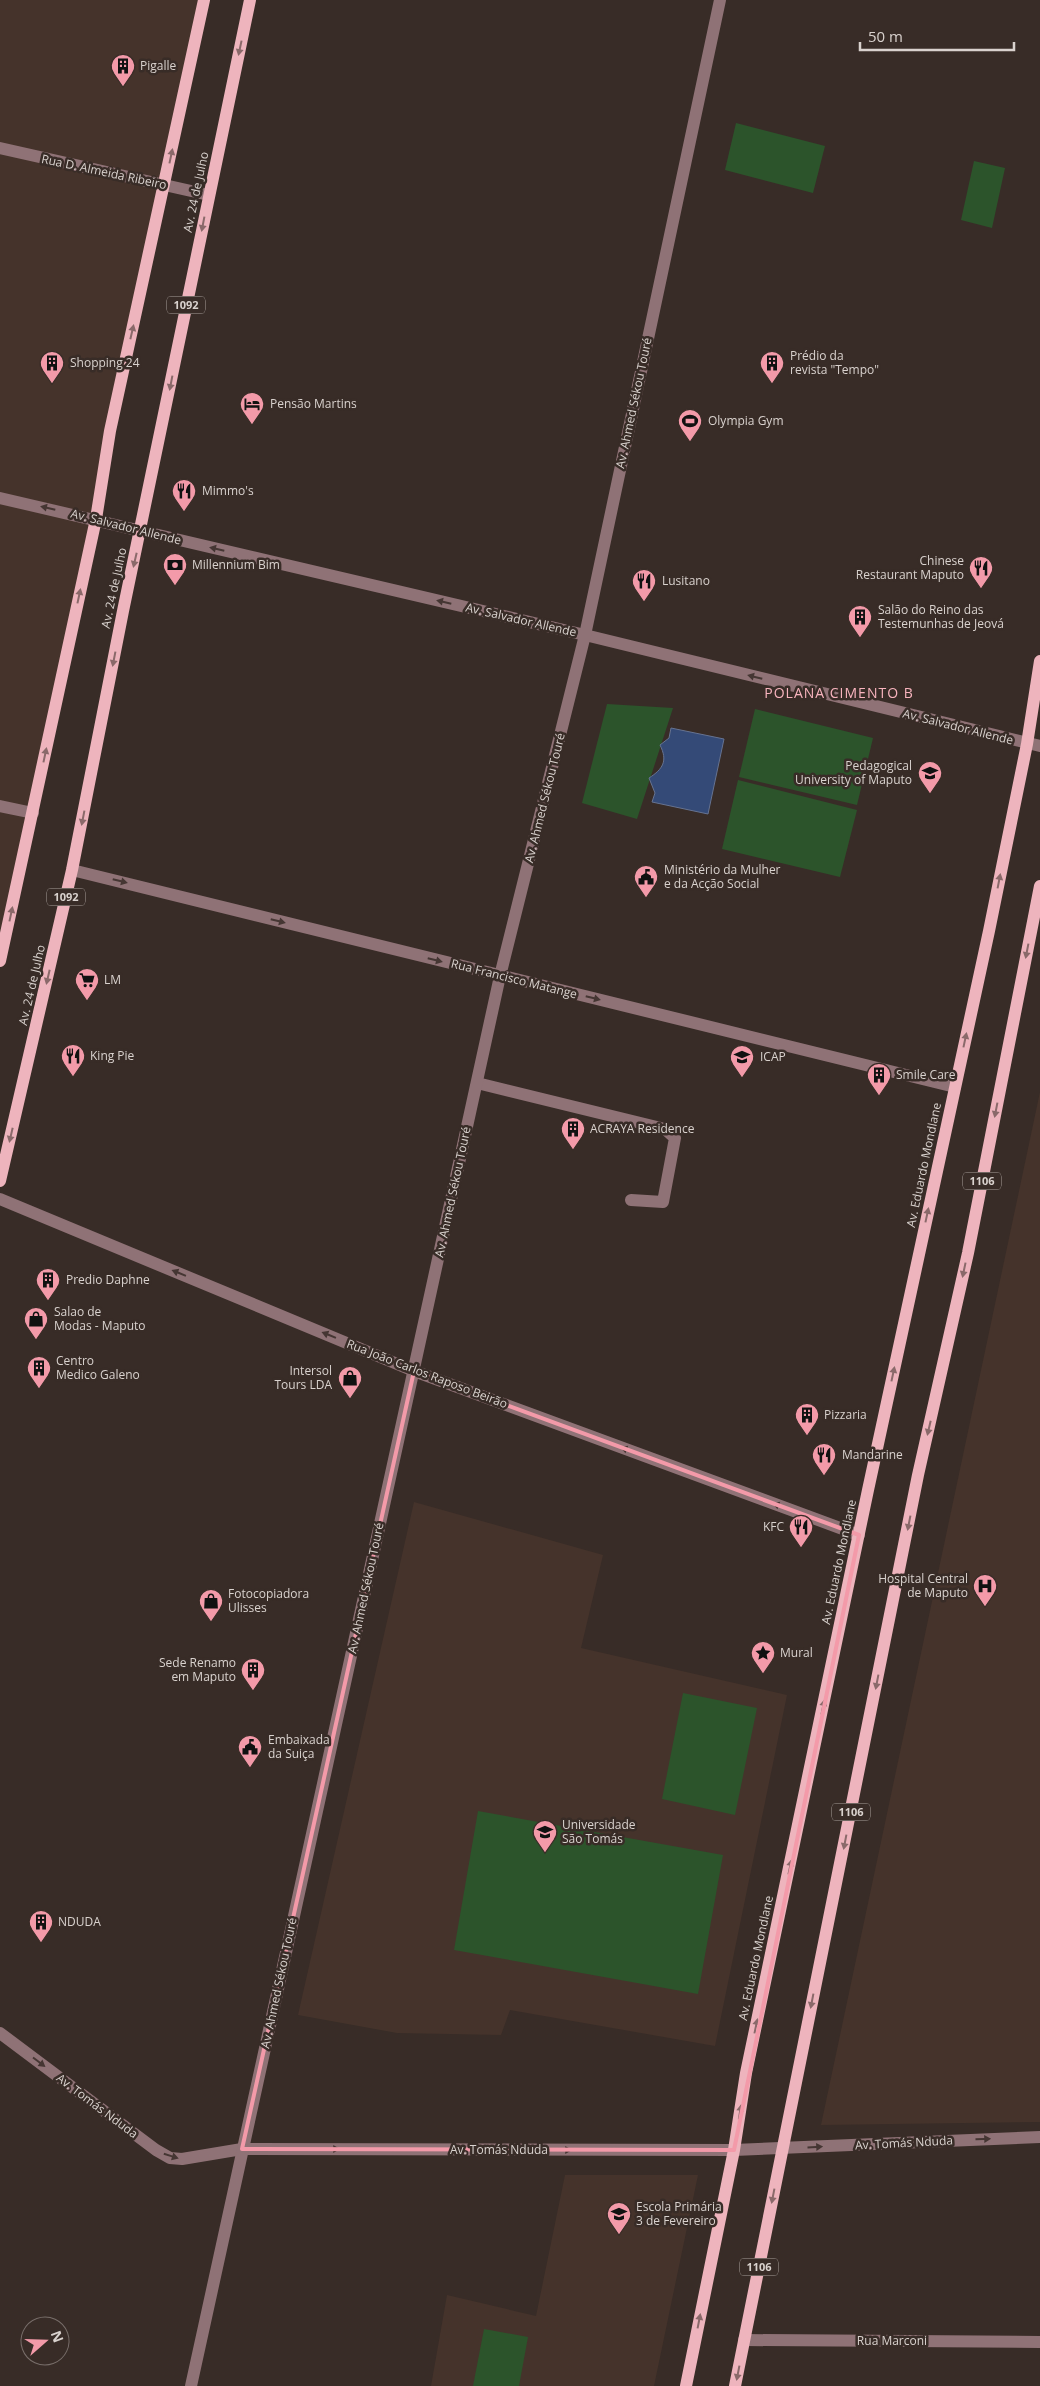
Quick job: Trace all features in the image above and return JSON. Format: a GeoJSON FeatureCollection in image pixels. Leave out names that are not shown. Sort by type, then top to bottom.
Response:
{"type":"FeatureCollection","features":[{"type":"Feature","properties":{"kind":"main road"},"geometry":{"type":"LineString","coordinates":[[0,961],[96,519],[110,430],[204,0]]}},
{"type":"Feature","properties":{"kind":"main road","name":"Av. 24 de Julho"},"geometry":{"type":"LineString","coordinates":[[0,1181],[72,870],[123,611],[250,0]]}},
{"type":"Feature","properties":{"kind":"main road","name":"Av. Eduardo Mondlane"},"geometry":{"type":"LineString","coordinates":[[686,2386],[734,2150],[746,2073],[1027,744],[1039,665]]}},
{"type":"Feature","properties":{"kind":"main road","name":"1106"},"geometry":{"type":"LineString","coordinates":[[735,2386],[916,1485],[968,1252],[1040,886]]}},
{"type":"Feature","properties":{"kind":"street","name":"Av. Ahmed Sékou Touré"},"geometry":{"type":"LineString","coordinates":[[191,2386],[500,976],[585,635],[720,0]]}},
{"type":"Feature","properties":{"kind":"street","name":"Rua D. Almeida Ribeiro"},"geometry":{"type":"LineString","coordinates":[[0,148],[209,195]]}},
{"type":"Feature","properties":{"kind":"street","name":"Av. Salvador Allende"},"geometry":{"type":"LineString","coordinates":[[0,498],[585,635],[1040,746]]}},
{"type":"Feature","properties":{"kind":"street"},"geometry":{"type":"LineString","coordinates":[[0,806],[33,813]]}},
{"type":"Feature","properties":{"kind":"street","name":"Rua Francisco Matange"},"geometry":{"type":"LineString","coordinates":[[72,870],[955,1087]]}},
{"type":"Feature","properties":{"kind":"street"},"geometry":{"type":"LineString","coordinates":[[477,1083],[666,1129],[675,1138],[663,1202],[631,1200]]}},
{"type":"Feature","properties":{"kind":"street","name":"Rua João Carlos Raposo Beirão"},"geometry":{"type":"LineString","coordinates":[[0,1199],[414,1371],[859,1535]]}},
{"type":"Feature","properties":{"kind":"street","name":"Av. Tomás Nduda"},"geometry":{"type":"LineString","coordinates":[[0,2033],[156,2150],[170,2158],[182,2159],[242,2149],[734,2150],[1040,2137]]}},
{"type":"Feature","properties":{"kind":"street","name":"Rua Marconi"},"geometry":{"type":"LineString","coordinates":[[744,2340],[1040,2342]]}},
{"type":"Feature","properties":{"kind":"highlighted area"},"geometry":{"type":"Polygon","coordinates":[[[414,1371],[859,1535],[734,2150],[242,2149],[414,1371]]]}},
{"type":"Feature","properties":{"kind":"shaded area"},"geometry":{"type":"Polygon","coordinates":[[[0,0],[210,0],[0,935],[0,0]]]}},
{"type":"Feature","properties":{"kind":"shaded area","name":"Hospital Central de Maputo"},"geometry":{"type":"Polygon","coordinates":[[[1040,1092],[1040,2122],[821,2125],[1040,1092]]]}},
{"type":"Feature","properties":{"kind":"shaded area","name":"Universidade São Tomás"},"geometry":{"type":"Polygon","coordinates":[[[414,1502],[603,1555],[581,1648],[787,1695],[715,2046],[510,2010],[501,2035],[397,2033],[298,2015],[414,1502]]]}},
{"type":"Feature","properties":{"kind":"shaded area","name":"Escola Primária 3 de Fevereiro"},"geometry":{"type":"Polygon","coordinates":[[[565,2175],[698,2175],[654,2386],[431,2386],[447,2295],[536,2316],[565,2175]]]}},
{"type":"Feature","properties":{"kind":"green space"},"geometry":{"type":"Polygon","coordinates":[[[736,123],[825,146],[813,193],[725,170],[736,123]]]}},
{"type":"Feature","properties":{"kind":"green space"},"geometry":{"type":"Polygon","coordinates":[[[974,161],[1005,168],[992,228],[961,220],[974,161]]]}},
{"type":"Feature","properties":{"kind":"green space"},"geometry":{"type":"Polygon","coordinates":[[[607,704],[673,708],[637,819],[582,803],[607,704]]]}},
{"type":"Feature","properties":{"kind":"green space"},"geometry":{"type":"Polygon","coordinates":[[[755,709],[873,738],[857,805],[739,777],[755,709]]]}},
{"type":"Feature","properties":{"kind":"green space"},"geometry":{"type":"Polygon","coordinates":[[[738,780],[857,810],[840,877],[722,849],[738,780]]]}},
{"type":"Feature","properties":{"kind":"green space"},"geometry":{"type":"Polygon","coordinates":[[[683,1693],[757,1708],[735,1815],[662,1799],[683,1693]]]}},
{"type":"Feature","properties":{"kind":"green space"},"geometry":{"type":"Polygon","coordinates":[[[478,1811],[723,1855],[698,1994],[454,1950],[478,1811]]]}},
{"type":"Feature","properties":{"kind":"green space"},"geometry":{"type":"Polygon","coordinates":[[[484,2329],[528,2337],[519,2386],[473,2386],[484,2329]]]}},
{"type":"Feature","properties":{"kind":"water"},"geometry":{"type":"Polygon","coordinates":[[[671,728],[724,739],[708,814],[652,802],[655,793],[649,778],[663,764],[664,756],[660,745],[669,738],[671,728]]]}},
{"type":"Feature","properties":{"kind":"place","name":"Pigalle"},"geometry":{"type":"Point","coordinates":[123,87]}},
{"type":"Feature","properties":{"kind":"place","name":"Shopping 24"},"geometry":{"type":"Point","coordinates":[52,384]}},
{"type":"Feature","properties":{"kind":"place","name":"Prédio da revista \"Tempo\""},"geometry":{"type":"Point","coordinates":[772,384]}},
{"type":"Feature","properties":{"kind":"place","name":"Pensão Martins"},"geometry":{"type":"Point","coordinates":[252,425]}},
{"type":"Feature","properties":{"kind":"place","name":"Olympia Gym"},"geometry":{"type":"Point","coordinates":[690,442]}},
{"type":"Feature","properties":{"kind":"place","name":"Mimmo's"},"geometry":{"type":"Point","coordinates":[184,512]}},
{"type":"Feature","properties":{"kind":"place","name":"Millennium Bim"},"geometry":{"type":"Point","coordinates":[175,586]}},
{"type":"Feature","properties":{"kind":"place","name":"Chinese Restaurant Maputo"},"geometry":{"type":"Point","coordinates":[981,589]}},
{"type":"Feature","properties":{"kind":"place","name":"Lusitano"},"geometry":{"type":"Point","coordinates":[644,602]}},
{"type":"Feature","properties":{"kind":"place","name":"Salão do Reino das Testemunhas de Jeová"},"geometry":{"type":"Point","coordinates":[860,638]}},
{"type":"Feature","properties":{"kind":"place","name":"Pedagogical University of Maputo"},"geometry":{"type":"Point","coordinates":[930,794]}},
{"type":"Feature","properties":{"kind":"place","name":"Ministério da Mulher e da Acção Social"},"geometry":{"type":"Point","coordinates":[646,898]}},
{"type":"Feature","properties":{"kind":"place","name":"LM"},"geometry":{"type":"Point","coordinates":[87,1001]}},
{"type":"Feature","properties":{"kind":"place","name":"King Pie"},"geometry":{"type":"Point","coordinates":[73,1077]}},
{"type":"Feature","properties":{"kind":"place","name":"ICAP"},"geometry":{"type":"Point","coordinates":[742,1078]}},
{"type":"Feature","properties":{"kind":"place","name":"Smile Care"},"geometry":{"type":"Point","coordinates":[879,1096]}},
{"type":"Feature","properties":{"kind":"place","name":"ACRAYA Residence"},"geometry":{"type":"Point","coordinates":[573,1150]}},
{"type":"Feature","properties":{"kind":"place","name":"Predio Daphne"},"geometry":{"type":"Point","coordinates":[48,1301]}},
{"type":"Feature","properties":{"kind":"place","name":"Salao de Modas - Maputo"},"geometry":{"type":"Point","coordinates":[36,1340]}},
{"type":"Feature","properties":{"kind":"place","name":"Centro Medico Galeno"},"geometry":{"type":"Point","coordinates":[39,1389]}},
{"type":"Feature","properties":{"kind":"place","name":"Intersol Tours LDA"},"geometry":{"type":"Point","coordinates":[350,1399]}},
{"type":"Feature","properties":{"kind":"place","name":"Pizzaria"},"geometry":{"type":"Point","coordinates":[807,1436]}},
{"type":"Feature","properties":{"kind":"place","name":"Mandarine"},"geometry":{"type":"Point","coordinates":[824,1476]}},
{"type":"Feature","properties":{"kind":"place","name":"KFC"},"geometry":{"type":"Point","coordinates":[801,1548]}},
{"type":"Feature","properties":{"kind":"place","name":"Hospital Central de Maputo"},"geometry":{"type":"Point","coordinates":[985,1607]}},
{"type":"Feature","properties":{"kind":"place","name":"Fotocopiadora Ulisses"},"geometry":{"type":"Point","coordinates":[211,1622]}},
{"type":"Feature","properties":{"kind":"place","name":"Mural"},"geometry":{"type":"Point","coordinates":[763,1674]}},
{"type":"Feature","properties":{"kind":"place","name":"Sede Renamo em Maputo"},"geometry":{"type":"Point","coordinates":[253,1691]}},
{"type":"Feature","properties":{"kind":"place","name":"Embaixada da Suiça"},"geometry":{"type":"Point","coordinates":[250,1768]}},
{"type":"Feature","properties":{"kind":"place","name":"Universidade São Tomás"},"geometry":{"type":"Point","coordinates":[545,1853]}},
{"type":"Feature","properties":{"kind":"place","name":"NDUDA"},"geometry":{"type":"Point","coordinates":[41,1943]}},
{"type":"Feature","properties":{"kind":"place","name":"Escola Primária 3 de Fevereiro"},"geometry":{"type":"Point","coordinates":[619,2235]}},
{"type":"Feature","properties":{"kind":"district","name":"POLANA CIMENTO B"},"geometry":{"type":"Point","coordinates":[839,693]}}]}
